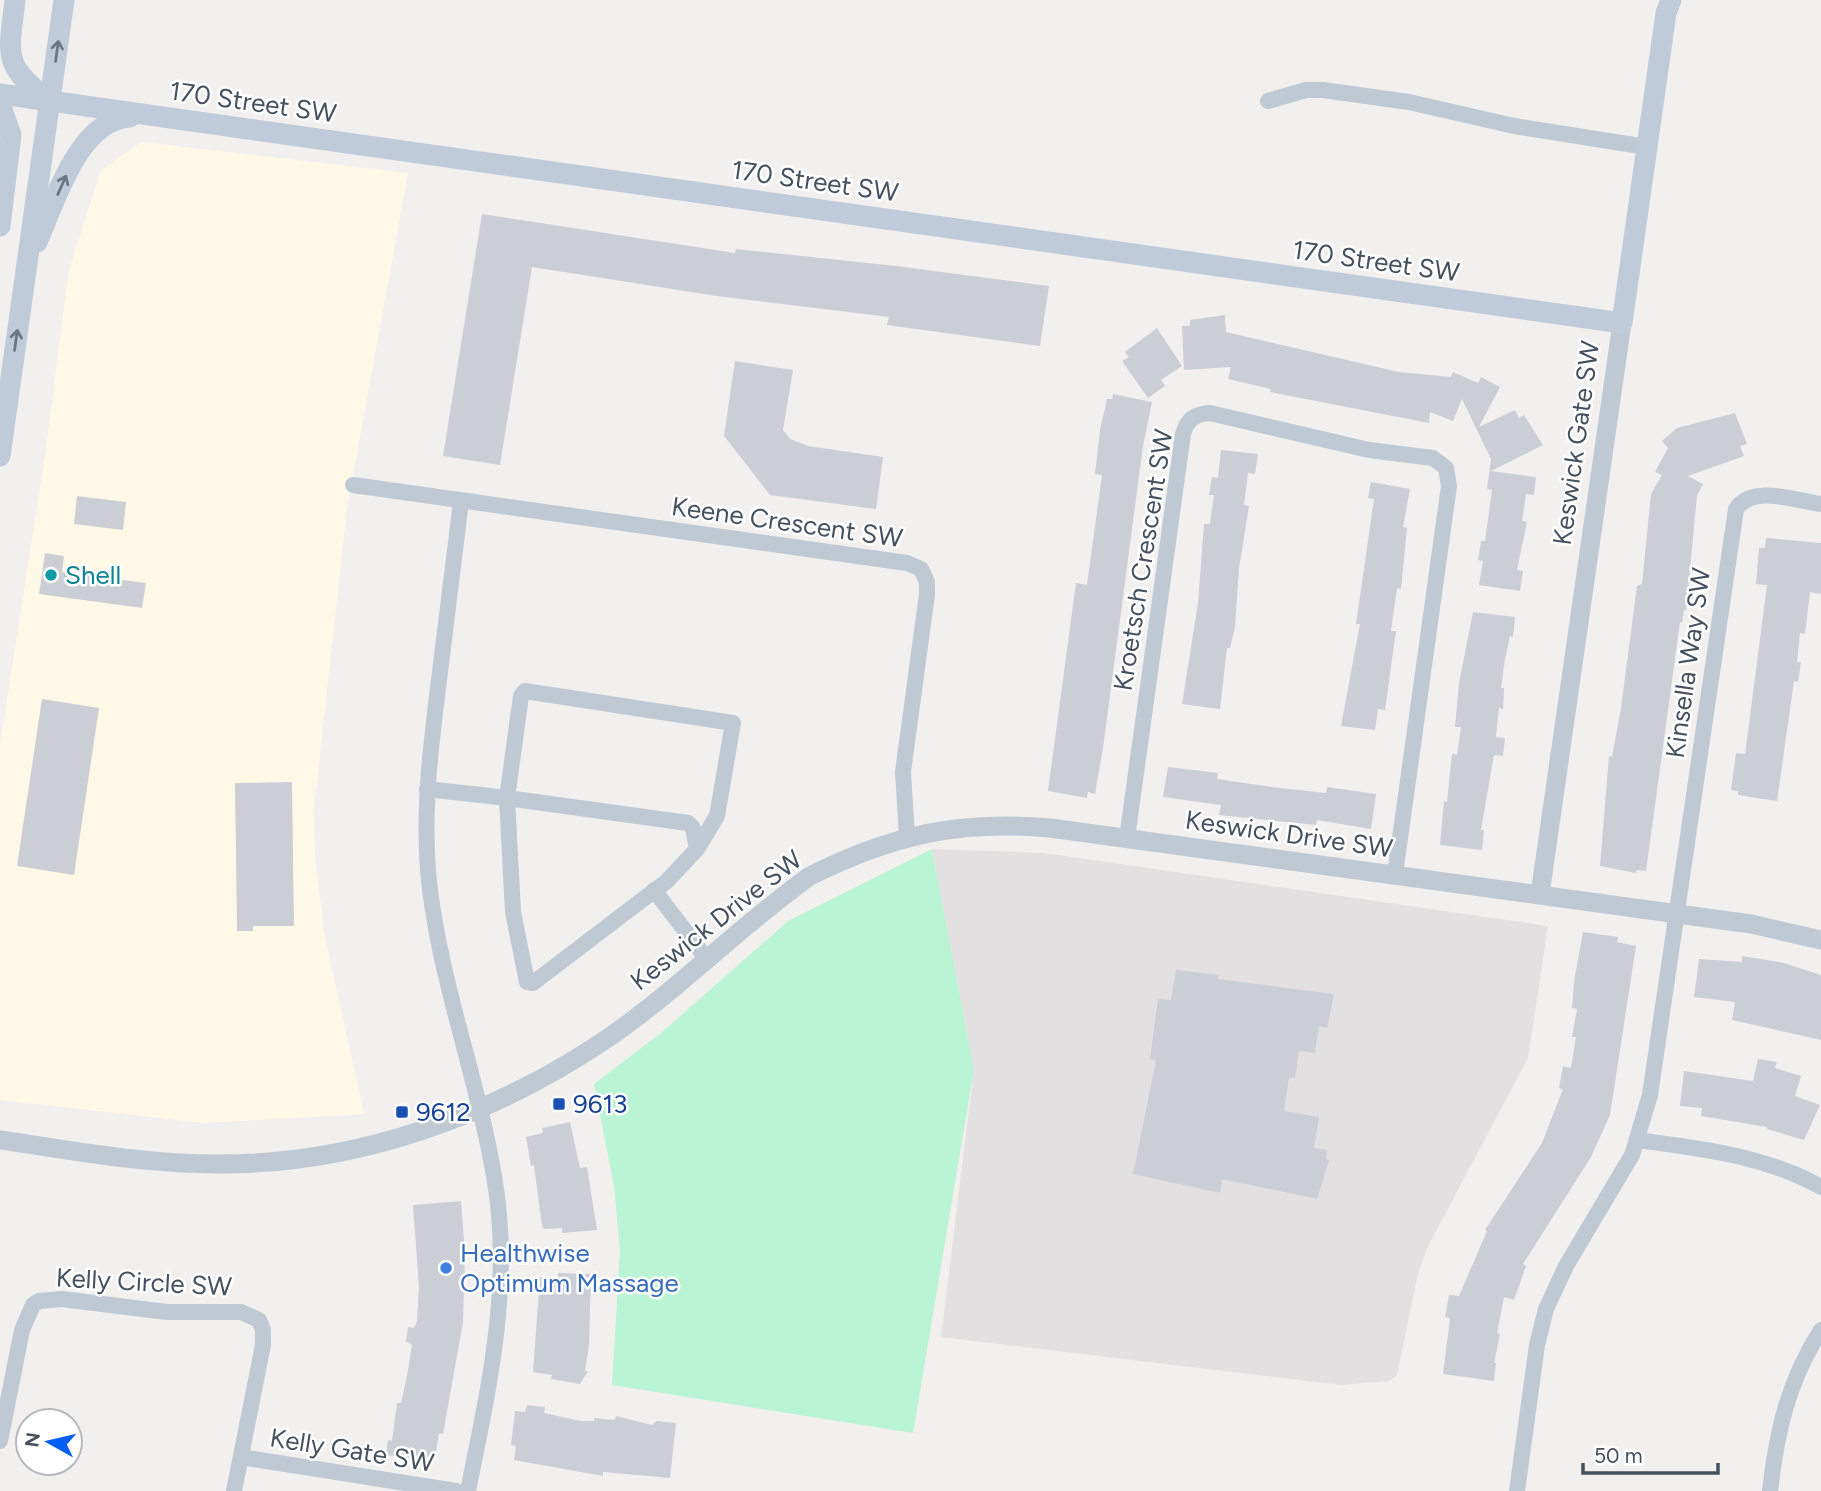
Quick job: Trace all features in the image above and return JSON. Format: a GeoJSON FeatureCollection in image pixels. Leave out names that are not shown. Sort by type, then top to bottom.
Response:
{"type":"FeatureCollection","features":[{"type":"Feature","properties":{"kind":"main road"},"geometry":{"type":"LineString","coordinates":[[15,0],[9,52],[15,71],[50,101]]}},
{"type":"Feature","properties":{"kind":"main road"},"geometry":{"type":"LineString","coordinates":[[0,456],[64,0]]}},
{"type":"Feature","properties":{"kind":"main road","name":"Keswick Gate SW"},"geometry":{"type":"LineString","coordinates":[[1622,323],[1666,13],[1671,0]]}},
{"type":"Feature","properties":{"kind":"main road","name":"170 Street SW"},"geometry":{"type":"LineString","coordinates":[[0,94],[1622,323]]}},
{"type":"Feature","properties":{"kind":"main road"},"geometry":{"type":"LineString","coordinates":[[0,104],[10,135],[0,226]]}},
{"type":"Feature","properties":{"kind":"main road"},"geometry":{"type":"LineString","coordinates":[[25,270],[72,165],[97,130],[116,119],[150,116]]}},
{"type":"Feature","properties":{"kind":"street"},"geometry":{"type":"LineString","coordinates":[[1268,101],[1306,90],[1323,90],[1399,101],[1514,126],[1647,147]]}},
{"type":"Feature","properties":{"kind":"street","name":"Keswick Gate SW"},"geometry":{"type":"LineString","coordinates":[[1540,894],[1622,323]]}},
{"type":"Feature","properties":{"kind":"street","name":"Kroetsch Crescent SW"},"geometry":{"type":"LineString","coordinates":[[1127,838],[1183,433],[1185,425],[1195,415],[1210,413],[1369,450],[1433,458],[1446,468],[1448,486],[1395,874]]}},
{"type":"Feature","properties":{"kind":"street","name":"Keene Crescent SW"},"geometry":{"type":"LineString","coordinates":[[353,485],[908,563],[921,569],[928,582],[927,594],[902,784],[907,836]]}},
{"type":"Feature","properties":{"kind":"street","name":"Kinsella Way SW"},"geometry":{"type":"LineString","coordinates":[[1517,1491],[1537,1345],[1546,1309],[1566,1266],[1613,1191],[1638,1140],[1650,1094],[1736,509],[1740,503],[1756,495],[1821,504]]}},
{"type":"Feature","properties":{"kind":"street"},"geometry":{"type":"LineString","coordinates":[[461,501],[427,789],[426,839],[432,900],[496,1188],[502,1277],[495,1356],[468,1491]]}},
{"type":"Feature","properties":{"kind":"street"},"geometry":{"type":"LineString","coordinates":[[525,691],[733,723],[717,816],[697,849],[654,890],[533,983],[527,982],[513,912],[507,798],[521,696],[525,691]]}},
{"type":"Feature","properties":{"kind":"street"},"geometry":{"type":"LineString","coordinates":[[427,789],[688,823],[693,828],[697,849]]}},
{"type":"Feature","properties":{"kind":"street","name":"Keswick Drive SW"},"geometry":{"type":"LineString","coordinates":[[0,1140],[173,1163],[278,1161],[388,1141],[424,1131],[480,1110],[529,1086],[609,1037],[810,876],[842,860],[907,836],[974,825],[1020,825],[1395,874],[1751,924],[1821,940]]}},
{"type":"Feature","properties":{"kind":"street"},"geometry":{"type":"LineString","coordinates":[[654,890],[706,958]]}},
{"type":"Feature","properties":{"kind":"street"},"geometry":{"type":"LineString","coordinates":[[1638,1140],[1745,1156],[1774,1164],[1821,1187]]}},
{"type":"Feature","properties":{"kind":"street","name":"Kelly Circle SW"},"geometry":{"type":"LineString","coordinates":[[0,1441],[26,1317],[33,1305],[49,1298],[167,1312],[241,1312],[259,1320],[263,1330],[263,1345],[234,1491]]}},
{"type":"Feature","properties":{"kind":"street"},"geometry":{"type":"LineString","coordinates":[[1770,1491],[1775,1445],[1787,1397],[1807,1352],[1821,1330]]}},
{"type":"Feature","properties":{"kind":"street","name":"Kelly Gate SW"},"geometry":{"type":"LineString","coordinates":[[241,1457],[456,1491]]}},
{"type":"Feature","properties":{"kind":"shaded area"},"geometry":{"type":"Polygon","coordinates":[[[141,142],[408,173],[347,508],[314,810],[316,868],[325,937],[364,1114],[204,1123],[0,1100],[0,745],[46,449],[69,269],[101,171],[141,142]]]}},
{"type":"Feature","properties":{"kind":"shaded area"},"geometry":{"type":"Polygon","coordinates":[[[932,849],[1044,853],[1548,926],[1528,1058],[1426,1250],[1417,1278],[1397,1375],[1389,1381],[1341,1385],[941,1337],[974,1070],[932,849]]]}},
{"type":"Feature","properties":{"kind":"green space"},"geometry":{"type":"Polygon","coordinates":[[[932,849],[974,1070],[913,1433],[612,1385],[620,1250],[614,1186],[594,1084],[661,1033],[788,921],[932,849]]]}},
{"type":"Feature","properties":{"kind":"building"},"geometry":{"type":"Polygon","coordinates":[[[482,214],[735,253],[736,249],[1049,286],[1040,346],[887,325],[889,317],[717,296],[532,267],[500,465],[443,456],[482,214]]]}},
{"type":"Feature","properties":{"kind":"building"},"geometry":{"type":"Polygon","coordinates":[[[1225,315],[1226,332],[1399,372],[1451,377],[1453,372],[1478,383],[1481,377],[1500,387],[1479,427],[1515,410],[1519,418],[1524,415],[1543,445],[1491,471],[1536,477],[1534,495],[1526,494],[1522,521],[1527,522],[1517,570],[1523,571],[1520,591],[1479,585],[1483,561],[1478,560],[1481,541],[1485,541],[1492,490],[1487,489],[1491,459],[1462,399],[1453,421],[1430,412],[1429,423],[1270,392],[1271,389],[1228,379],[1231,367],[1184,370],[1182,326],[1190,326],[1190,320],[1225,315]]]}},
{"type":"Feature","properties":{"kind":"building"},"geometry":{"type":"Polygon","coordinates":[[[1157,328],[1182,366],[1161,380],[1165,386],[1148,398],[1122,361],[1129,357],[1125,352],[1157,328]]]}},
{"type":"Feature","properties":{"kind":"building"},"geometry":{"type":"Polygon","coordinates":[[[735,361],[793,370],[783,430],[790,439],[808,446],[883,457],[876,509],[770,495],[724,436],[735,361]]]}},
{"type":"Feature","properties":{"kind":"building"},"geometry":{"type":"Polygon","coordinates":[[[1113,394],[1152,402],[1143,446],[1103,748],[1095,794],[1088,792],[1087,798],[1048,791],[1076,583],[1087,585],[1102,475],[1095,474],[1100,430],[1107,399],[1112,399],[1113,394]]]}},
{"type":"Feature","properties":{"kind":"building"},"geometry":{"type":"Polygon","coordinates":[[[1735,413],[1747,444],[1740,446],[1744,456],[1688,476],[1703,484],[1697,496],[1686,611],[1684,610],[1682,623],[1680,622],[1646,871],[1637,870],[1636,873],[1600,866],[1609,756],[1612,757],[1621,708],[1637,586],[1642,584],[1651,494],[1662,475],[1655,472],[1668,448],[1662,441],[1677,428],[1735,413]]]}},
{"type":"Feature","properties":{"kind":"building"},"geometry":{"type":"Polygon","coordinates":[[[1221,450],[1258,454],[1255,474],[1248,473],[1244,505],[1249,506],[1239,568],[1235,627],[1230,648],[1227,648],[1220,709],[1182,704],[1198,603],[1204,524],[1210,524],[1214,495],[1209,495],[1212,477],[1218,478],[1221,450]]]}},
{"type":"Feature","properties":{"kind":"building"},"geometry":{"type":"Polygon","coordinates":[[[1371,482],[1410,489],[1403,527],[1407,528],[1401,589],[1397,588],[1391,631],[1396,631],[1385,710],[1378,709],[1375,730],[1341,726],[1360,624],[1356,624],[1374,499],[1368,498],[1371,482]]]}},
{"type":"Feature","properties":{"kind":"building","name":"Shell"},"geometry":{"type":"Polygon","coordinates":[[[77,496],[126,502],[123,530],[74,524],[77,496]]]}},
{"type":"Feature","properties":{"kind":"building"},"geometry":{"type":"Polygon","coordinates":[[[1766,538],[1821,543],[1821,594],[1810,592],[1805,634],[1800,633],[1797,662],[1801,662],[1798,682],[1794,681],[1777,801],[1738,795],[1738,791],[1731,790],[1736,753],[1745,754],[1767,585],[1756,584],[1759,548],[1765,548],[1766,538]]]}},
{"type":"Feature","properties":{"kind":"building"},"geometry":{"type":"Polygon","coordinates":[[[45,553],[64,556],[62,572],[146,583],[142,608],[39,594],[45,553]]]}},
{"type":"Feature","properties":{"kind":"building"},"geometry":{"type":"Polygon","coordinates":[[[1473,612],[1515,617],[1513,637],[1510,636],[1505,659],[1501,688],[1504,688],[1503,709],[1499,708],[1496,737],[1505,738],[1503,756],[1494,755],[1481,830],[1484,830],[1482,850],[1440,845],[1452,754],[1457,755],[1461,727],[1455,727],[1459,683],[1473,612]]]}},
{"type":"Feature","properties":{"kind":"building"},"geometry":{"type":"Polygon","coordinates":[[[42,699],[99,708],[74,875],[17,866],[42,699]]]}},
{"type":"Feature","properties":{"kind":"building"},"geometry":{"type":"Polygon","coordinates":[[[1168,767],[1218,773],[1217,779],[1272,787],[1326,793],[1327,787],[1376,794],[1371,829],[1317,820],[1316,825],[1219,815],[1221,805],[1163,797],[1168,767]]]}},
{"type":"Feature","properties":{"kind":"building"},"geometry":{"type":"Polygon","coordinates":[[[292,782],[294,926],[253,926],[253,931],[237,931],[235,783],[292,782]]]}},
{"type":"Feature","properties":{"kind":"building"},"geometry":{"type":"Polygon","coordinates":[[[1583,932],[1618,937],[1617,942],[1636,946],[1610,1115],[1591,1157],[1523,1264],[1526,1266],[1514,1300],[1504,1297],[1497,1333],[1500,1334],[1494,1363],[1494,1381],[1443,1374],[1450,1318],[1445,1317],[1449,1295],[1459,1296],[1487,1231],[1485,1230],[1542,1143],[1563,1089],[1559,1088],[1563,1066],[1571,1068],[1576,1037],[1572,1037],[1577,1009],[1572,1008],[1574,982],[1583,932]]]}},
{"type":"Feature","properties":{"kind":"building"},"geometry":{"type":"Polygon","coordinates":[[[1742,956],[1784,963],[1821,975],[1821,1040],[1732,1020],[1735,1002],[1694,997],[1699,959],[1742,962],[1742,956]]]}},
{"type":"Feature","properties":{"kind":"building"},"geometry":{"type":"Polygon","coordinates":[[[1176,970],[1219,975],[1218,979],[1334,994],[1327,1028],[1319,1026],[1315,1053],[1299,1051],[1295,1078],[1289,1077],[1284,1111],[1319,1117],[1314,1148],[1327,1150],[1326,1159],[1329,1160],[1317,1199],[1222,1179],[1220,1193],[1133,1174],[1156,1060],[1150,1059],[1158,999],[1171,1000],[1176,970]]]}},
{"type":"Feature","properties":{"kind":"building"},"geometry":{"type":"Polygon","coordinates":[[[1758,1059],[1777,1062],[1775,1068],[1801,1076],[1795,1096],[1820,1105],[1804,1140],[1767,1127],[1701,1116],[1702,1108],[1680,1106],[1684,1071],[1753,1081],[1758,1059]]]}},
{"type":"Feature","properties":{"kind":"building"},"geometry":{"type":"Polygon","coordinates":[[[570,1122],[580,1168],[587,1167],[597,1230],[562,1233],[562,1228],[544,1229],[542,1226],[534,1165],[531,1166],[526,1137],[543,1133],[542,1128],[570,1122]]]}},
{"type":"Feature","properties":{"kind":"building"},"geometry":{"type":"Polygon","coordinates":[[[461,1201],[465,1254],[463,1322],[443,1434],[439,1433],[435,1458],[422,1456],[422,1460],[386,1455],[388,1440],[392,1441],[397,1403],[401,1403],[407,1376],[412,1345],[406,1341],[408,1327],[414,1328],[417,1321],[419,1287],[413,1205],[461,1201]]]}},
{"type":"Feature","properties":{"kind":"building"},"geometry":{"type":"Polygon","coordinates":[[[558,1273],[591,1274],[589,1345],[585,1371],[588,1371],[580,1384],[551,1379],[552,1375],[533,1372],[540,1277],[558,1278],[558,1273]]]}},
{"type":"Feature","properties":{"kind":"building"},"geometry":{"type":"Polygon","coordinates":[[[527,1405],[545,1407],[544,1413],[581,1421],[594,1421],[594,1418],[615,1420],[616,1416],[652,1425],[657,1421],[676,1423],[670,1478],[603,1472],[603,1476],[514,1460],[516,1446],[511,1445],[515,1411],[525,1412],[527,1405]]]}},
{"type":"Feature","properties":{"kind":"place","name":"Shell"},"geometry":{"type":"Point","coordinates":[51,575]}},
{"type":"Feature","properties":{"kind":"place","name":"9613"},"geometry":{"type":"Point","coordinates":[559,1104]}},
{"type":"Feature","properties":{"kind":"place","name":"9612"},"geometry":{"type":"Point","coordinates":[402,1112]}},
{"type":"Feature","properties":{"kind":"place","name":"Healthwise Optimum Massage"},"geometry":{"type":"Point","coordinates":[446,1268]}}]}
